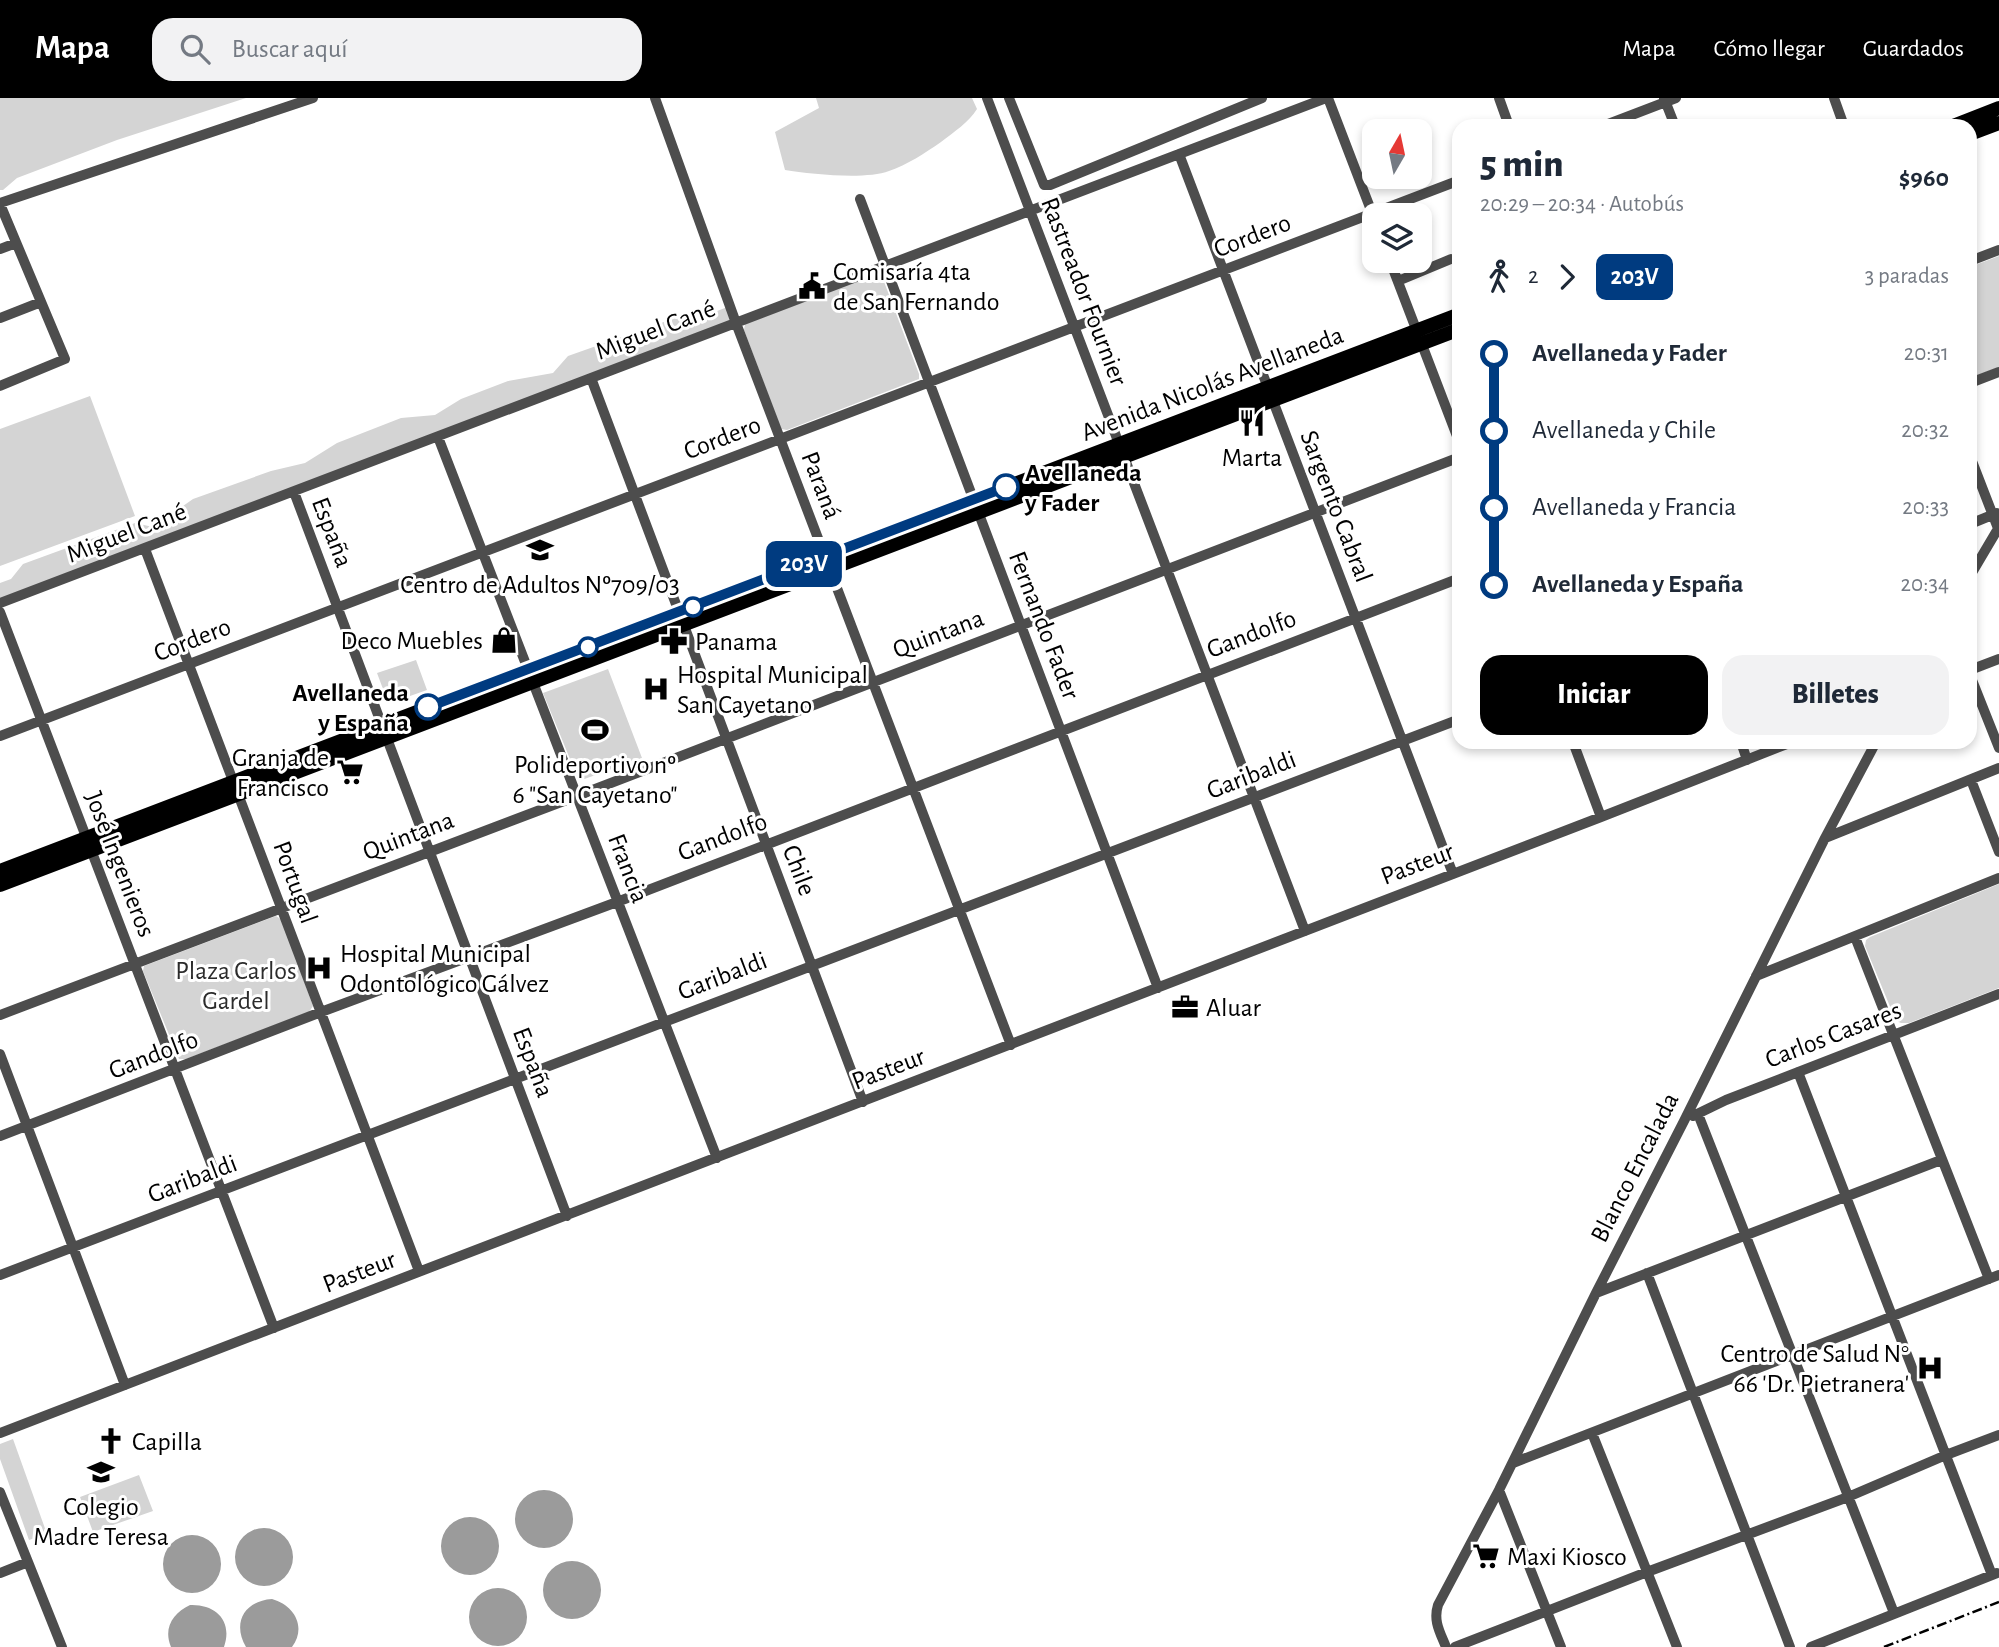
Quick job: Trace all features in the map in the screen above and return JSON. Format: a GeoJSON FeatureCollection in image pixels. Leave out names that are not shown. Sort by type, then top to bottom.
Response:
{"type":"FeatureCollection","features":[{"type":"Feature","properties":{"kind":"main road"},"geometry":{"type":"LineString","coordinates":[[1970,119],[1999,108]]}},
{"type":"Feature","properties":{"kind":"main road"},"geometry":{"type":"LineString","coordinates":[[1977,131],[1999,123]]}},
{"type":"Feature","properties":{"kind":"main road","name":"Avenida Nicolás Avellaneda"},"geometry":{"type":"LineString","coordinates":[[0,885],[89,844],[1419,337],[1452,318]]}},
{"type":"Feature","properties":{"kind":"main road","name":"Avenida Nicolás Avellaneda"},"geometry":{"type":"LineString","coordinates":[[1419,337],[1452,331]]}},
{"type":"Feature","properties":{"kind":"main road","name":"Avenida Nicolás Avellaneda"},"geometry":{"type":"LineString","coordinates":[[0,871],[89,844]]}},
{"type":"Feature","properties":{"kind":"street"},"geometry":{"type":"LineString","coordinates":[[0,386],[65,359],[0,204],[313,98]]}},
{"type":"Feature","properties":{"kind":"street","name":"Paraná"},"geometry":{"type":"LineString","coordinates":[[655,98],[736,323],[1011,1045]]}},
{"type":"Feature","properties":{"kind":"street","name":"Rastreador Fournier"},"geometry":{"type":"LineString","coordinates":[[988,98],[1305,931]]}},
{"type":"Feature","properties":{"kind":"street"},"geometry":{"type":"LineString","coordinates":[[1009,98],[1044,186],[1233,103],[1262,98]]}},
{"type":"Feature","properties":{"kind":"street"},"geometry":{"type":"LineString","coordinates":[[1327,98],[1368,203]]}},
{"type":"Feature","properties":{"kind":"street","name":"Miguel Cané"},"geometry":{"type":"LineString","coordinates":[[0,603],[1327,98]]}},
{"type":"Feature","properties":{"kind":"street"},"geometry":{"type":"LineString","coordinates":[[1499,98],[1506,119]]}},
{"type":"Feature","properties":{"kind":"street"},"geometry":{"type":"LineString","coordinates":[[1834,98],[1842,119]]}},
{"type":"Feature","properties":{"kind":"street"},"geometry":{"type":"LineString","coordinates":[[1620,119],[1669,99],[1673,119]]}},
{"type":"Feature","properties":{"kind":"street","name":"Sargento Cabral"},"geometry":{"type":"LineString","coordinates":[[1179,154],[1452,874]]}},
{"type":"Feature","properties":{"kind":"street","name":"Cordero"},"geometry":{"type":"LineString","coordinates":[[1404,203],[1452,183]]}},
{"type":"Feature","properties":{"kind":"street","name":"Fernando Fader"},"geometry":{"type":"LineString","coordinates":[[860,199],[1158,988]]}},
{"type":"Feature","properties":{"kind":"street","name":"Cordero"},"geometry":{"type":"LineString","coordinates":[[0,736],[1362,220]]}},
{"type":"Feature","properties":{"kind":"street"},"geometry":{"type":"LineString","coordinates":[[0,248],[16,243]]}},
{"type":"Feature","properties":{"kind":"street"},"geometry":{"type":"LineString","coordinates":[[1977,258],[1999,250]]}},
{"type":"Feature","properties":{"kind":"street"},"geometry":{"type":"LineString","coordinates":[[1398,281],[1451,259]]}},
{"type":"Feature","properties":{"kind":"street"},"geometry":{"type":"LineString","coordinates":[[1395,273],[1452,423]]}},
{"type":"Feature","properties":{"kind":"street"},"geometry":{"type":"LineString","coordinates":[[0,318],[41,302]]}},
{"type":"Feature","properties":{"kind":"street"},"geometry":{"type":"LineString","coordinates":[[1977,380],[1999,372]]}},
{"type":"Feature","properties":{"kind":"street","name":"Chile"},"geometry":{"type":"LineString","coordinates":[[591,378],[863,1102]]}},
{"type":"Feature","properties":{"kind":"street","name":"Francia"},"geometry":{"type":"LineString","coordinates":[[438,437],[717,1158]]}},
{"type":"Feature","properties":{"kind":"street","name":"Quintana"},"geometry":{"type":"LineString","coordinates":[[0,1015],[1452,460]]}},
{"type":"Feature","properties":{"kind":"street"},"geometry":{"type":"LineString","coordinates":[[1977,472],[1996,514],[1999,529],[1977,565]]}},
{"type":"Feature","properties":{"kind":"street","name":"España"},"geometry":{"type":"LineString","coordinates":[[294,492],[567,1216]]}},
{"type":"Feature","properties":{"kind":"street"},"geometry":{"type":"LineString","coordinates":[[1977,521],[1996,514]]}},
{"type":"Feature","properties":{"kind":"street","name":"Portugal"},"geometry":{"type":"LineString","coordinates":[[145,549],[419,1271]]}},
{"type":"Feature","properties":{"kind":"street","name":"Gandolfo"},"geometry":{"type":"LineString","coordinates":[[0,1136],[1452,581]]}},
{"type":"Feature","properties":{"kind":"street","name":"José Ingenieros"},"geometry":{"type":"LineString","coordinates":[[0,612],[274,1328]]}},
{"type":"Feature","properties":{"kind":"street"},"geometry":{"type":"LineString","coordinates":[[1977,670],[1999,659]]}},
{"type":"Feature","properties":{"kind":"street"},"geometry":{"type":"LineString","coordinates":[[1977,691],[1999,748]]}},
{"type":"Feature","properties":{"kind":"street","name":"Garibaldi"},"geometry":{"type":"LineString","coordinates":[[0,1275],[1452,722]]}},
{"type":"Feature","properties":{"kind":"street"},"geometry":{"type":"LineString","coordinates":[[1576,749],[1601,817]]}},
{"type":"Feature","properties":{"kind":"street"},"geometry":{"type":"LineString","coordinates":[[1743,749],[1747,760]]}},
{"type":"Feature","properties":{"kind":"street","name":"Pasteur"},"geometry":{"type":"LineString","coordinates":[[0,1433],[1774,749]]}},
{"type":"Feature","properties":{"kind":"street","name":"Blanco Encalada"},"geometry":{"type":"LineString","coordinates":[[1446,1647],[1436,1624],[1435,1614],[1872,749]]}},
{"type":"Feature","properties":{"kind":"street"},"geometry":{"type":"LineString","coordinates":[[1825,838],[1999,768]]}},
{"type":"Feature","properties":{"kind":"street"},"geometry":{"type":"LineString","coordinates":[[1971,780],[1999,852]]}},
{"type":"Feature","properties":{"kind":"street"},"geometry":{"type":"LineString","coordinates":[[1756,976],[1999,878]]}},
{"type":"Feature","properties":{"kind":"street"},"geometry":{"type":"LineString","coordinates":[[1513,1463],[1994,1277],[1941,1160],[1855,937]]}},
{"type":"Feature","properties":{"kind":"street","name":"Carlos Casares"},"geometry":{"type":"LineString","coordinates":[[1684,1121],[1726,1100],[1999,994]]}},
{"type":"Feature","properties":{"kind":"street"},"geometry":{"type":"LineString","coordinates":[[0,1054],[125,1385]]}},
{"type":"Feature","properties":{"kind":"street"},"geometry":{"type":"LineString","coordinates":[[1798,1072],[1946,1455],[1996,1574],[1811,1647]]}},
{"type":"Feature","properties":{"kind":"street"},"geometry":{"type":"LineString","coordinates":[[1698,1114],[1894,1613]]}},
{"type":"Feature","properties":{"kind":"street"},"geometry":{"type":"LineString","coordinates":[[1596,1293],[1941,1160]]}},
{"type":"Feature","properties":{"kind":"street"},"geometry":{"type":"LineString","coordinates":[[1647,1273],[1790,1647]]}},
{"type":"Feature","properties":{"kind":"street"},"geometry":{"type":"LineString","coordinates":[[1592,1433],[1678,1647]]}},
{"type":"Feature","properties":{"kind":"street"},"geometry":{"type":"LineString","coordinates":[[1455,1647],[1848,1497],[1999,1435]]}},
{"type":"Feature","properties":{"kind":"street"},"geometry":{"type":"LineString","coordinates":[[1499,1490],[1561,1647]]}},
{"type":"Feature","properties":{"kind":"street"},"geometry":{"type":"LineString","coordinates":[[0,1492],[62,1647]]}},
{"type":"Feature","properties":{"kind":"street"},"geometry":{"type":"LineString","coordinates":[[0,1573],[28,1562]]}},
{"type":"Feature","properties":{"kind":"green space"},"geometry":{"type":"Polygon","coordinates":[[[0,98],[246,98],[117,140],[17,178],[0,190],[0,98]]]}},
{"type":"Feature","properties":{"kind":"green space"},"geometry":{"type":"Polygon","coordinates":[[[816,98],[972,98],[977,109],[966,123],[941,142],[889,171],[852,176],[785,170],[775,132],[819,108],[816,98]]]}},
{"type":"Feature","properties":{"kind":"green space"},"geometry":{"type":"Polygon","coordinates":[[[1999,256],[1999,367],[1977,375],[1977,264],[1999,256]]]}},
{"type":"Feature","properties":{"kind":"green space"},"geometry":{"type":"Polygon","coordinates":[[[873,275],[883,279],[919,379],[787,430],[781,429],[744,330],[745,324],[873,275]]]}},
{"type":"Feature","properties":{"kind":"green space"},"geometry":{"type":"Polygon","coordinates":[[[730,306],[736,323],[0,603],[0,583],[11,579],[23,564],[135,523],[153,527],[193,499],[271,471],[305,463],[337,443],[401,418],[435,415],[461,399],[508,381],[553,373],[568,356],[678,317],[694,320],[730,306]]]}},
{"type":"Feature","properties":{"kind":"green space"},"geometry":{"type":"Polygon","coordinates":[[[90,396],[135,516],[0,566],[0,429],[90,396]]]}},
{"type":"Feature","properties":{"kind":"green space"},"geometry":{"type":"Polygon","coordinates":[[[416,660],[427,690],[393,702],[386,697],[377,673],[416,660]]]}},
{"type":"Feature","properties":{"kind":"green space","name":"Polideportivo nº 6 \"San Cayetano\""},"geometry":{"type":"Polygon","coordinates":[[[608,669],[642,758],[579,781],[543,693],[608,669]]]}},
{"type":"Feature","properties":{"kind":"green space"},"geometry":{"type":"Polygon","coordinates":[[[1999,884],[1999,988],[1909,1023],[1896,1021],[1865,946],[1866,940],[1999,884]]]}},
{"type":"Feature","properties":{"kind":"green space","name":"Plaza Carlos Gardel"},"geometry":{"type":"Polygon","coordinates":[[[276,916],[282,920],[313,1006],[309,1012],[186,1059],[179,1059],[143,971],[144,966],[276,916]]]}},
{"type":"Feature","properties":{"kind":"green space"},"geometry":{"type":"Polygon","coordinates":[[[13,1439],[47,1534],[29,1540],[0,1459],[0,1444],[13,1439]]]}},
{"type":"Feature","properties":{"kind":"green space"},"geometry":{"type":"Polygon","coordinates":[[[139,1475],[153,1511],[93,1532],[80,1497],[139,1475]]]}},
{"type":"Feature","properties":{"kind":"shaded area"},"geometry":{"type":"Polygon","coordinates":[[[538,1490],[550,1490],[565,1498],[573,1513],[573,1525],[565,1540],[550,1548],[538,1548],[523,1540],[515,1525],[515,1513],[523,1498],[538,1490]]]}},
{"type":"Feature","properties":{"kind":"shaded area"},"geometry":{"type":"Polygon","coordinates":[[[464,1517],[476,1517],[491,1525],[499,1540],[499,1552],[491,1567],[476,1575],[464,1575],[449,1567],[441,1552],[441,1540],[449,1525],[464,1517]]]}},
{"type":"Feature","properties":{"kind":"shaded area"},"geometry":{"type":"Polygon","coordinates":[[[258,1528],[270,1528],[285,1536],[293,1551],[293,1563],[285,1578],[270,1586],[258,1586],[243,1578],[235,1563],[235,1551],[243,1536],[258,1528]]]}},
{"type":"Feature","properties":{"kind":"shaded area"},"geometry":{"type":"Polygon","coordinates":[[[186,1535],[198,1535],[213,1543],[221,1558],[221,1570],[213,1585],[198,1593],[186,1593],[171,1585],[163,1570],[163,1558],[171,1543],[186,1535]]]}},
{"type":"Feature","properties":{"kind":"shaded area"},"geometry":{"type":"Polygon","coordinates":[[[566,1561],[578,1561],[593,1569],[601,1584],[601,1596],[593,1611],[578,1619],[566,1619],[551,1611],[543,1596],[543,1584],[551,1569],[566,1561]]]}},
{"type":"Feature","properties":{"kind":"shaded area"},"geometry":{"type":"Polygon","coordinates":[[[492,1588],[504,1588],[519,1596],[527,1611],[527,1623],[519,1638],[504,1646],[492,1646],[477,1638],[469,1623],[469,1611],[477,1596],[492,1588]]]}},
{"type":"Feature","properties":{"kind":"shaded area"},"geometry":{"type":"Polygon","coordinates":[[[272,1599],[287,1606],[296,1618],[298,1632],[292,1647],[246,1647],[240,1630],[243,1615],[254,1604],[272,1599]]]}},
{"type":"Feature","properties":{"kind":"shaded area"},"geometry":{"type":"Polygon","coordinates":[[[190,1605],[208,1607],[220,1616],[226,1629],[224,1647],[171,1647],[168,1634],[171,1622],[179,1612],[190,1605]]]}},
{"type":"Feature","properties":{"kind":"railway"},"geometry":{"type":"LineString","coordinates":[[1884,1647],[1999,1602]]}},
{"type":"Feature","properties":{"kind":"bus line","name":"203V"},"geometry":{"type":"LineString","coordinates":[[428,707],[1006,487]]}},
{"type":"Feature","properties":{"kind":"place","name":"Comisaría 4ta de San Fernando"},"geometry":{"type":"Point","coordinates":[812,286]}},
{"type":"Feature","properties":{"kind":"place","name":"Marta"},"geometry":{"type":"Point","coordinates":[1252,423]}},
{"type":"Feature","properties":{"kind":"place","name":"Avellaneda y Fader"},"geometry":{"type":"Point","coordinates":[1006,487]}},
{"type":"Feature","properties":{"kind":"place","name":"Centro de Adultos Nº709/03"},"geometry":{"type":"Point","coordinates":[540,550]}},
{"type":"Feature","properties":{"kind":"place","name":"Deco Muebles"},"geometry":{"type":"Point","coordinates":[504,640]}},
{"type":"Feature","properties":{"kind":"place","name":"Panama"},"geometry":{"type":"Point","coordinates":[674,641]}},
{"type":"Feature","properties":{"kind":"place","name":"Hospital Municipal San Cayetano"},"geometry":{"type":"Point","coordinates":[656,689]}},
{"type":"Feature","properties":{"kind":"place","name":"Avellaneda y España"},"geometry":{"type":"Point","coordinates":[428,707]}},
{"type":"Feature","properties":{"kind":"place","name":"Polideportivo nº 6 \"San Cayetano\""},"geometry":{"type":"Point","coordinates":[595,730]}},
{"type":"Feature","properties":{"kind":"place","name":"Granja de Francisco"},"geometry":{"type":"Point","coordinates":[350,772]}},
{"type":"Feature","properties":{"kind":"place","name":"Hospital Municipal Odontológico Gálvez"},"geometry":{"type":"Point","coordinates":[319,968]}},
{"type":"Feature","properties":{"kind":"place","name":"Aluar"},"geometry":{"type":"Point","coordinates":[1185,1007]}},
{"type":"Feature","properties":{"kind":"place","name":"Centro de Salud N° 66 'Dr. Pietranera'"},"geometry":{"type":"Point","coordinates":[1930,1368]}},
{"type":"Feature","properties":{"kind":"place","name":"Capilla"},"geometry":{"type":"Point","coordinates":[111,1441]}},
{"type":"Feature","properties":{"kind":"place","name":"Colegio Madre Teresa"},"geometry":{"type":"Point","coordinates":[101,1472]}},
{"type":"Feature","properties":{"kind":"place","name":"Maxi Kiosco"},"geometry":{"type":"Point","coordinates":[1486,1556]}}]}
